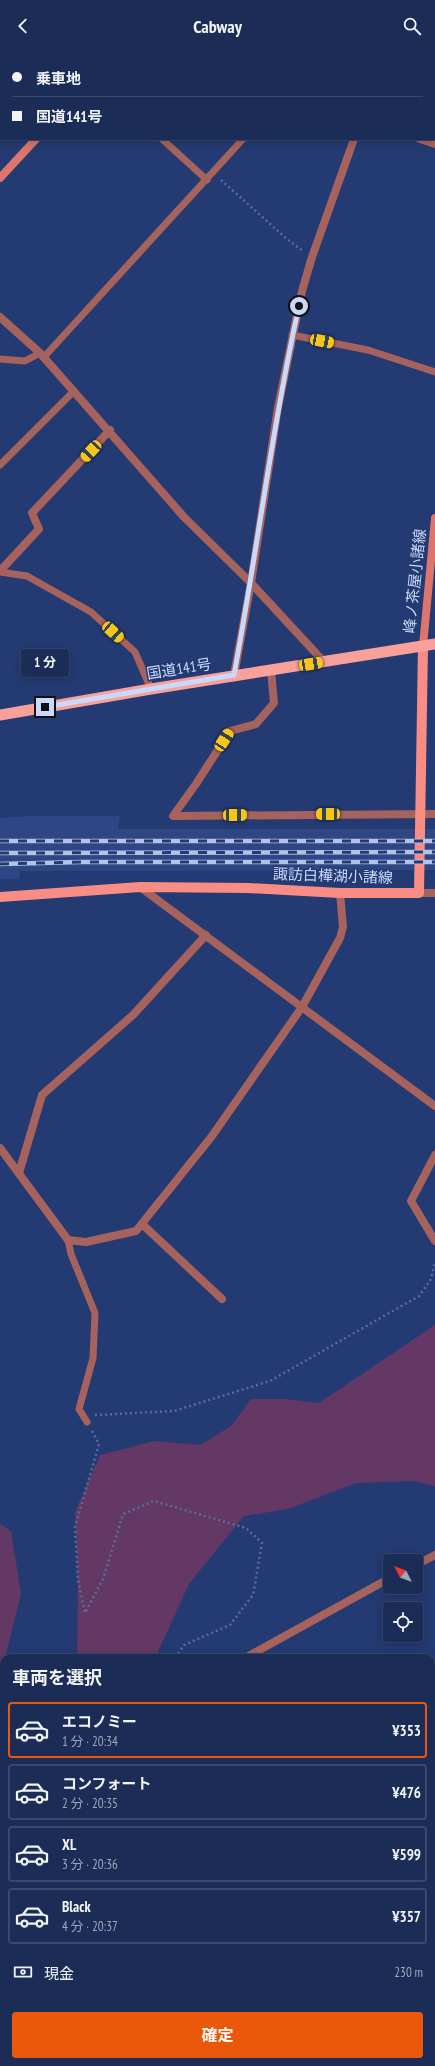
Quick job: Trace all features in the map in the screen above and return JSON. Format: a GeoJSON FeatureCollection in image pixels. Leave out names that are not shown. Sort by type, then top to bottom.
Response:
{"type":"FeatureCollection","features":[{"type":"Feature","properties":{"kind":"highway","name":"国道141号"},"geometry":{"type":"LineString","coordinates":[[0,715],[234,675],[435,644]]}},
{"type":"Feature","properties":{"kind":"main road"},"geometry":{"type":"LineString","coordinates":[[0,178],[35,140]]}},
{"type":"Feature","properties":{"kind":"main road","name":"峰ノ茶屋小諸線"},"geometry":{"type":"LineString","coordinates":[[423,646],[435,518]]}},
{"type":"Feature","properties":{"kind":"main road"},"geometry":{"type":"LineString","coordinates":[[419,893],[423,646]]}},
{"type":"Feature","properties":{"kind":"main road","name":"諏訪白樺湖小諸線"},"geometry":{"type":"LineString","coordinates":[[0,897],[140,887],[248,888],[340,893],[419,893]]}},
{"type":"Feature","properties":{"kind":"street"},"geometry":{"type":"LineString","coordinates":[[234,675],[251,583],[278,407],[292,335],[312,257],[354,140]]}},
{"type":"Feature","properties":{"kind":"street"},"geometry":{"type":"LineString","coordinates":[[423,140],[435,144]]}},
{"type":"Feature","properties":{"kind":"street"},"geometry":{"type":"LineString","coordinates":[[0,317],[42,355],[110,430],[184,517],[251,583],[324,662]]}},
{"type":"Feature","properties":{"kind":"street"},"geometry":{"type":"LineString","coordinates":[[0,571],[39,529],[32,513],[110,430]]}},
{"type":"Feature","properties":{"kind":"street"},"geometry":{"type":"LineString","coordinates":[[271,670],[274,703],[256,724],[230,731],[196,784],[173,816],[420,816],[435,814]]}},
{"type":"Feature","properties":{"kind":"street"},"geometry":{"type":"LineString","coordinates":[[140,887],[435,1106]]}},
{"type":"Feature","properties":{"kind":"street"},"geometry":{"type":"LineString","coordinates":[[2,1153],[19,1173],[68,1240],[86,1242],[136,1231],[212,1136],[302,1007],[342,933],[343,927],[340,893]]}},
{"type":"Feature","properties":{"kind":"street"},"geometry":{"type":"LineString","coordinates":[[419,893],[435,893]]}},
{"type":"Feature","properties":{"kind":"street"},"geometry":{"type":"LineString","coordinates":[[19,1173],[42,1096],[133,1016],[206,935]]}},
{"type":"Feature","properties":{"kind":"street"},"geometry":{"type":"LineString","coordinates":[[435,1156],[411,1201],[435,1241]]}},
{"type":"Feature","properties":{"kind":"street"},"geometry":{"type":"LineString","coordinates":[[142,1224],[222,1299]]}},
{"type":"Feature","properties":{"kind":"street"},"geometry":{"type":"LineString","coordinates":[[423,1561],[435,1555]]}},
{"type":"Feature","properties":{"kind":"street"},"geometry":{"type":"LineString","coordinates":[[252,1654],[383,1582]]}},
{"type":"Feature","properties":{"kind":"lane"},"geometry":{"type":"LineString","coordinates":[[163,140],[207,180]]}},
{"type":"Feature","properties":{"kind":"lane"},"geometry":{"type":"LineString","coordinates":[[0,359],[25,361],[42,355],[207,180],[242,140]]}},
{"type":"Feature","properties":{"kind":"lane"},"geometry":{"type":"LineString","coordinates":[[292,335],[368,350],[435,372]]}},
{"type":"Feature","properties":{"kind":"lane"},"geometry":{"type":"LineString","coordinates":[[0,465],[74,391]]}},
{"type":"Feature","properties":{"kind":"lane"},"geometry":{"type":"LineString","coordinates":[[0,571],[27,576],[91,612],[135,652],[151,689]]}},
{"type":"Feature","properties":{"kind":"lane"},"geometry":{"type":"LineString","coordinates":[[68,1240],[71,1254],[95,1313],[93,1358],[79,1409],[85,1419]]}},
{"type":"Feature","properties":{"kind":"path"},"geometry":{"type":"LineString","coordinates":[[213,173],[288,240],[312,257]]}},
{"type":"Feature","properties":{"kind":"path"},"geometry":{"type":"LineString","coordinates":[[178,1654],[184,1645],[230,1625],[253,1595],[262,1543],[246,1528],[154,1501],[123,1514],[103,1579],[85,1613],[78,1580],[75,1527],[99,1444],[85,1419],[174,1411],[270,1381],[419,1296],[431,1279],[435,1262]]}},
{"type":"Feature","properties":{"kind":"shaded area"},"geometry":{"type":"Polygon","coordinates":[[[29,816],[120,816],[118,829],[435,829],[435,870],[20,871],[19,879],[0,879],[0,818],[29,816]]]}},
{"type":"Feature","properties":{"kind":"shaded area"},"geometry":{"type":"Polygon","coordinates":[[[435,1325],[435,1486],[413,1481],[356,1483],[288,1509],[244,1516],[189,1584],[157,1654],[77,1654],[78,1580],[75,1512],[100,1455],[155,1441],[200,1445],[231,1426],[251,1399],[286,1399],[319,1403],[435,1325]]]}},
{"type":"Feature","properties":{"kind":"shaded area"},"geometry":{"type":"Polygon","coordinates":[[[0,1524],[11,1531],[21,1594],[6,1654],[0,1654],[0,1524]]]}},
{"type":"Feature","properties":{"kind":"railway"},"geometry":{"type":"LineString","coordinates":[[0,841],[435,841]]}},
{"type":"Feature","properties":{"kind":"railway"},"geometry":{"type":"LineString","coordinates":[[0,853],[435,852]]}},
{"type":"Feature","properties":{"kind":"railway"},"geometry":{"type":"LineString","coordinates":[[0,864],[81,862],[435,862]]}},
{"type":"Feature","properties":{"kind":"route"},"geometry":{"type":"LineString","coordinates":[[45,707],[234,675],[251,583],[278,407],[299,306]]}}]}
